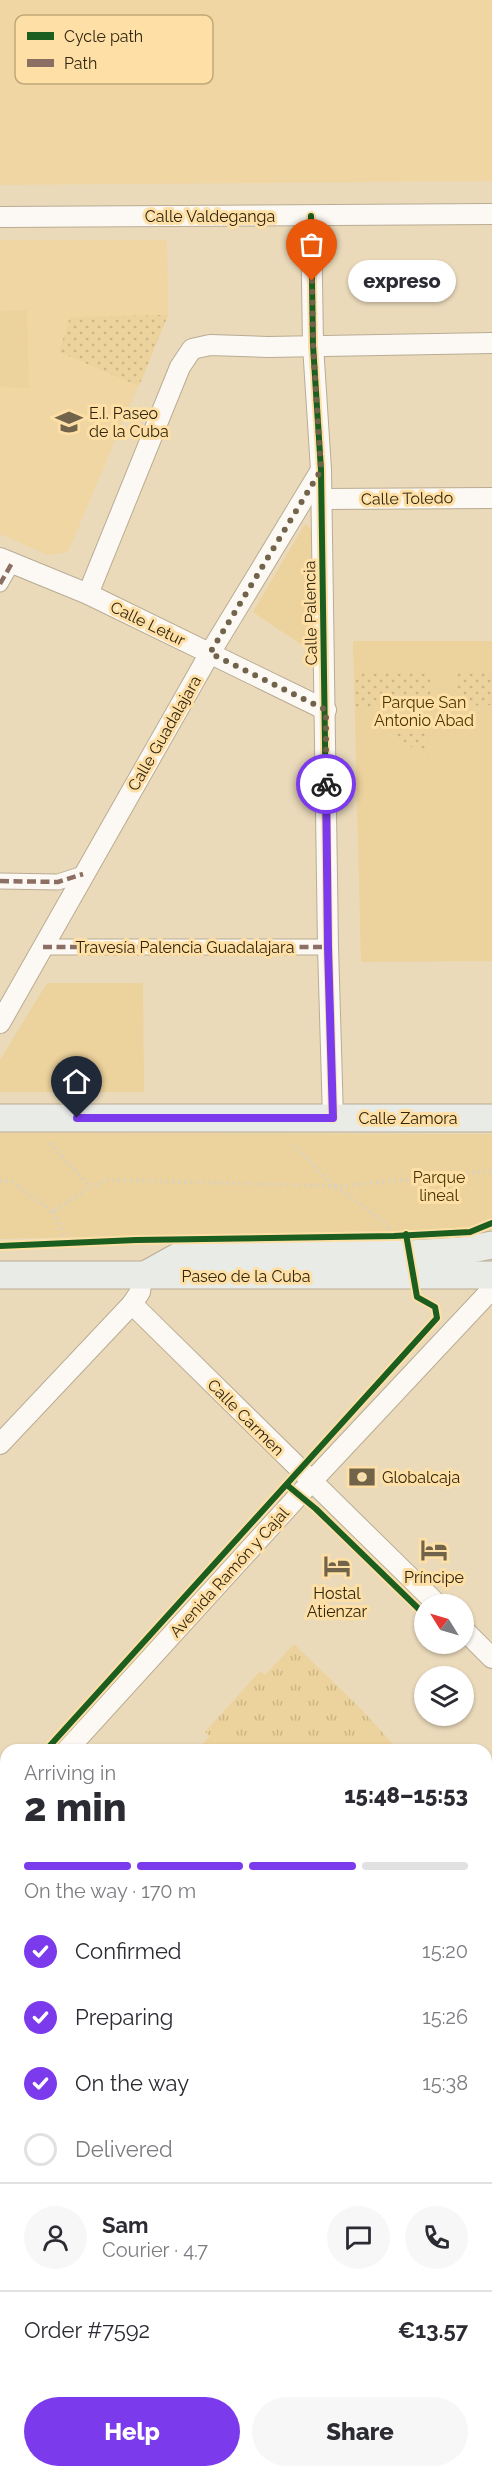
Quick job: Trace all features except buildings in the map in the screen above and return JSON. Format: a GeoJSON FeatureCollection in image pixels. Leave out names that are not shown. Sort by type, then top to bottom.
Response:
{"type":"FeatureCollection","features":[{"type":"Feature","properties":{"kind":"main road","name":"Calle Zamora"},"geometry":{"type":"LineString","coordinates":[[0,1118],[492,1118]]}},
{"type":"Feature","properties":{"kind":"main road"},"geometry":{"type":"LineString","coordinates":[[142,1277],[181,1255],[345,1252],[410,1254],[461,1251],[492,1245]]}},
{"type":"Feature","properties":{"kind":"main road","name":"Paseo de la Cuba"},"geometry":{"type":"LineString","coordinates":[[0,1275],[142,1277],[492,1275]]}},
{"type":"Feature","properties":{"kind":"street","name":"Calle Valdeganga"},"geometry":{"type":"LineString","coordinates":[[0,217],[492,214]]}},
{"type":"Feature","properties":{"kind":"street","name":"Calle Palencia"},"geometry":{"type":"LineString","coordinates":[[311,216],[313,345],[321,470],[328,947],[333,1118]]}},
{"type":"Feature","properties":{"kind":"street"},"geometry":{"type":"LineString","coordinates":[[88,594],[180,367],[192,349],[210,345],[268,347],[492,342]]}},
{"type":"Feature","properties":{"kind":"street","name":"Calle Guadalajara"},"geometry":{"type":"LineString","coordinates":[[0,1023],[210,653],[321,470]]}},
{"type":"Feature","properties":{"kind":"street","name":"Calle Toledo"},"geometry":{"type":"LineString","coordinates":[[321,499],[492,498]]}},
{"type":"Feature","properties":{"kind":"street"},"geometry":{"type":"LineString","coordinates":[[0,584],[6,561]]}},
{"type":"Feature","properties":{"kind":"street","name":"Calle Letur"},"geometry":{"type":"LineString","coordinates":[[6,561],[88,594],[326,710]]}},
{"type":"Feature","properties":{"kind":"street"},"geometry":{"type":"LineString","coordinates":[[0,881],[57,882],[83,874]]}},
{"type":"Feature","properties":{"kind":"street","name":"Travesía Palencia Guadalajara"},"geometry":{"type":"LineString","coordinates":[[43,947],[328,947]]}},
{"type":"Feature","properties":{"kind":"street"},"geometry":{"type":"LineString","coordinates":[[0,1444],[132,1304],[140,1292],[142,1277]]}},
{"type":"Feature","properties":{"kind":"street","name":"Avenida Ramón y Cajal"},"geometry":{"type":"LineString","coordinates":[[72,1744],[311,1482],[492,1289]]}},
{"type":"Feature","properties":{"kind":"street","name":"Calle Carmen"},"geometry":{"type":"LineString","coordinates":[[132,1304],[427,1594]]}},
{"type":"Feature","properties":{"kind":"street"},"geometry":{"type":"LineString","coordinates":[[474,1640],[492,1658]]}},
{"type":"Feature","properties":{"kind":"path"},"geometry":{"type":"LineString","coordinates":[[287,1136],[333,1186],[352,1197],[394,1231]]}},
{"type":"Feature","properties":{"kind":"path"},"geometry":{"type":"LineString","coordinates":[[47,1140],[90,1186]]}},
{"type":"Feature","properties":{"kind":"path"},"geometry":{"type":"LineString","coordinates":[[53,1212],[90,1186],[107,1180],[333,1186],[492,1171]]}},
{"type":"Feature","properties":{"kind":"path"},"geometry":{"type":"LineString","coordinates":[[0,1181],[11,1181],[53,1212],[65,1237]]}},
{"type":"Feature","properties":{"kind":"path"},"geometry":{"type":"LineString","coordinates":[[384,1236],[406,1234],[410,1254]]}},
{"type":"Feature","properties":{"kind":"shaded area"},"geometry":{"type":"Polygon","coordinates":[[[0,0],[492,0],[492,181],[0,185],[0,0]]]}},
{"type":"Feature","properties":{"kind":"shaded area","name":"E.I. Paseo de la Cuba"},"geometry":{"type":"Polygon","coordinates":[[[0,240],[167,240],[168,315],[68,552],[48,555],[0,534],[0,240]]]}},
{"type":"Feature","properties":{"kind":"green space"},"geometry":{"type":"Polygon","coordinates":[[[27,310],[29,388],[0,387],[0,311],[27,310]]]}},
{"type":"Feature","properties":{"kind":"green space"},"geometry":{"type":"Polygon","coordinates":[[[168,315],[139,386],[59,352],[70,317],[168,315]]]}},
{"type":"Feature","properties":{"kind":"green space"},"geometry":{"type":"Polygon","coordinates":[[[305,524],[311,529],[311,651],[253,612],[305,524]]]}},
{"type":"Feature","properties":{"kind":"green space","name":"Parque San Antonio Abad"},"geometry":{"type":"Polygon","coordinates":[[[353,641],[492,641],[492,961],[361,962],[353,641]]]}},
{"type":"Feature","properties":{"kind":"green space"},"geometry":{"type":"Polygon","coordinates":[[[430,672],[431,706],[356,707],[356,673],[430,672]]]}},
{"type":"Feature","properties":{"kind":"green space"},"geometry":{"type":"Polygon","coordinates":[[[456,672],[492,672],[492,705],[456,706],[456,672]]]}},
{"type":"Feature","properties":{"kind":"green space"},"geometry":{"type":"Polygon","coordinates":[[[428,731],[428,757],[389,733],[428,731]]]}},
{"type":"Feature","properties":{"kind":"green space"},"geometry":{"type":"Polygon","coordinates":[[[47,983],[143,983],[144,1092],[0,1092],[0,1060],[47,983]]]}},
{"type":"Feature","properties":{"kind":"green space","name":"Parque lineal"},"geometry":{"type":"Polygon","coordinates":[[[0,1133],[492,1134],[492,1234],[440,1242],[417,1237],[122,1236],[0,1239],[0,1133]]]}},
{"type":"Feature","properties":{"kind":"green space"},"geometry":{"type":"Polygon","coordinates":[[[294,1644],[362,1710],[393,1744],[203,1744],[210,1736],[205,1732],[260,1671],[265,1675],[294,1644]]]}},
{"type":"Feature","properties":{"kind":"marked path"},"geometry":{"type":"LineString","coordinates":[[0,584],[12,563]]}},
{"type":"Feature","properties":{"kind":"marked path"},"geometry":{"type":"LineString","coordinates":[[0,881],[58,882],[83,874]]}},
{"type":"Feature","properties":{"kind":"marked path"},"geometry":{"type":"LineString","coordinates":[[43,947],[328,947]]}},
{"type":"Feature","properties":{"kind":"cycle path"},"geometry":{"type":"LineString","coordinates":[[311,216],[313,345],[321,470],[328,947],[333,1118]]}},
{"type":"Feature","properties":{"kind":"cycle path"},"geometry":{"type":"LineString","coordinates":[[0,1246],[136,1240],[394,1236],[470,1232],[492,1223]]}},
{"type":"Feature","properties":{"kind":"cycle path"},"geometry":{"type":"LineString","coordinates":[[51,1744],[437,1318],[435,1307],[417,1297],[406,1234]]}},
{"type":"Feature","properties":{"kind":"cycle path"},"geometry":{"type":"LineString","coordinates":[[287,1485],[316,1509],[414,1604]]}},
{"type":"Feature","properties":{"kind":"way so far"},"geometry":{"type":"LineString","coordinates":[[312,281],[313,345],[321,470],[210,653],[326,710],[326,784]]}},
{"type":"Feature","properties":{"kind":"place","name":"expreso"},"geometry":{"type":"Point","coordinates":[312,281]}},
{"type":"Feature","properties":{"kind":"place","name":"E.I. Paseo de la Cuba"},"geometry":{"type":"Point","coordinates":[69,422]}},
{"type":"Feature","properties":{"kind":"place","name":"Globalcaja"},"geometry":{"type":"Point","coordinates":[362,1477]}},
{"type":"Feature","properties":{"kind":"place","name":"Príncipe"},"geometry":{"type":"Point","coordinates":[434,1550]}},
{"type":"Feature","properties":{"kind":"place","name":"Hostal Atienzar"},"geometry":{"type":"Point","coordinates":[337,1566]}},
{"type":"Feature","properties":{"kind":"route"},"geometry":{"type":"LineString","coordinates":[[77,1118],[333,1118],[326,784]]}}]}
